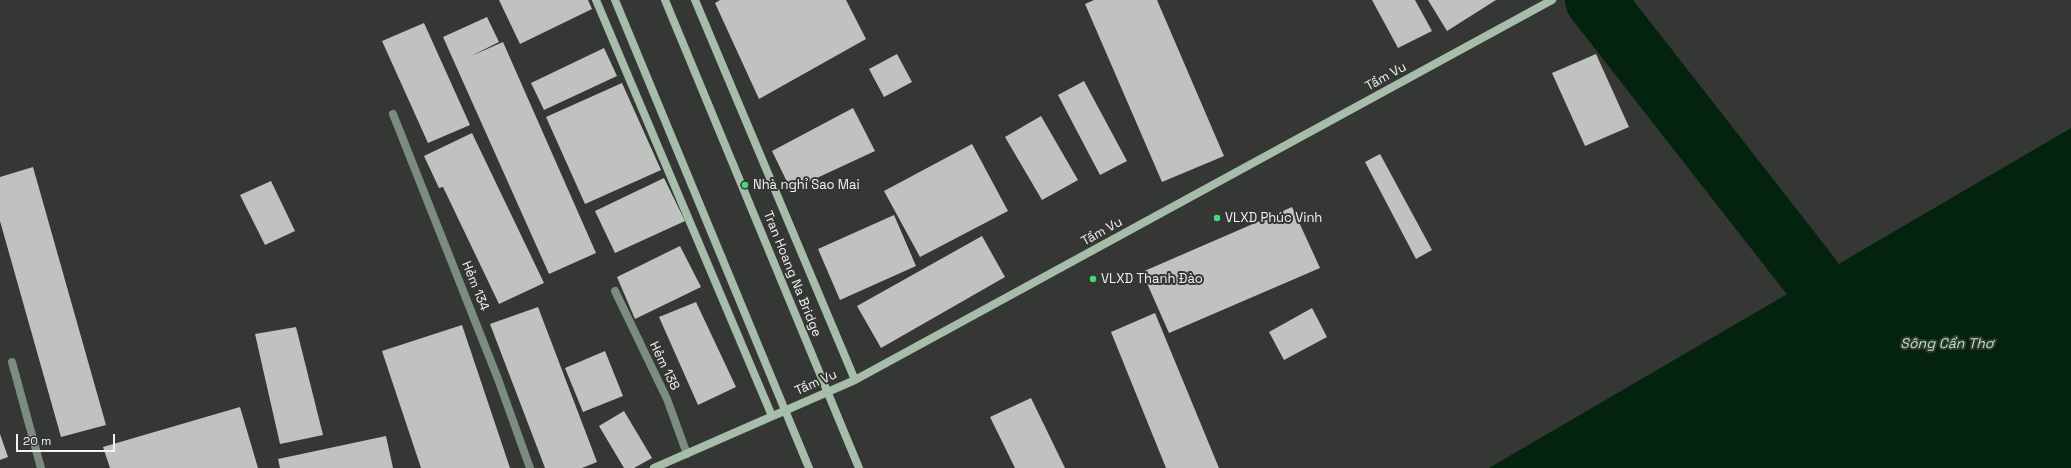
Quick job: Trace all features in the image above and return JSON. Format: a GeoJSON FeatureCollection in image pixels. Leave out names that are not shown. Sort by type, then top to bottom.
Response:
{"type":"FeatureCollection","features":[{"type":"Feature","properties":{"kind":"main road"},"geometry":{"type":"LineString","coordinates":[[596,0],[772,416]]}},
{"type":"Feature","properties":{"kind":"main road"},"geometry":{"type":"LineString","coordinates":[[615,0],[809,468]]}},
{"type":"Feature","properties":{"kind":"main road","name":"Tran Hoang Na Bridge"},"geometry":{"type":"LineString","coordinates":[[665,0],[859,468]]}},
{"type":"Feature","properties":{"kind":"main road"},"geometry":{"type":"LineString","coordinates":[[695,0],[855,380]]}},
{"type":"Feature","properties":{"kind":"main road","name":"Tầm Vu"},"geometry":{"type":"LineString","coordinates":[[654,468],[855,380],[1551,0]]}},
{"type":"Feature","properties":{"kind":"street","name":"Hẻm 134"},"geometry":{"type":"LineString","coordinates":[[393,114],[498,379],[530,468]]}},
{"type":"Feature","properties":{"kind":"street","name":"Hẻm 138"},"geometry":{"type":"LineString","coordinates":[[615,291],[667,399],[686,454]]}},
{"type":"Feature","properties":{"kind":"street"},"geometry":{"type":"LineString","coordinates":[[12,362],[41,468]]}},
{"type":"Feature","properties":{"kind":"water","name":"Sông Cần Thơ"},"geometry":{"type":"Polygon","coordinates":[[[2071,128],[2071,468],[1489,468],[1813,279],[2071,128]]]}},
{"type":"Feature","properties":{"kind":"building"},"geometry":{"type":"Polygon","coordinates":[[[499,0],[588,0],[592,9],[520,44],[499,0]]]}},
{"type":"Feature","properties":{"kind":"building"},"geometry":{"type":"Polygon","coordinates":[[[720,0],[846,0],[866,39],[759,99],[715,3],[720,0]]]}},
{"type":"Feature","properties":{"kind":"building"},"geometry":{"type":"Polygon","coordinates":[[[1094,0],[1157,0],[1224,156],[1162,182],[1085,4],[1094,0]]]}},
{"type":"Feature","properties":{"kind":"building"},"geometry":{"type":"Polygon","coordinates":[[[1372,0],[1415,0],[1432,31],[1398,48],[1372,0]]]}},
{"type":"Feature","properties":{"kind":"building"},"geometry":{"type":"Polygon","coordinates":[[[1428,0],[1496,0],[1447,31],[1428,0]]]}},
{"type":"Feature","properties":{"kind":"building"},"geometry":{"type":"Polygon","coordinates":[[[487,17],[499,42],[471,56],[503,42],[596,253],[549,274],[443,37],[487,17]]]}},
{"type":"Feature","properties":{"kind":"building"},"geometry":{"type":"Polygon","coordinates":[[[424,23],[470,125],[428,143],[382,41],[424,23]]]}},
{"type":"Feature","properties":{"kind":"building"},"geometry":{"type":"Polygon","coordinates":[[[604,48],[617,76],[544,110],[531,83],[604,48]]]}},
{"type":"Feature","properties":{"kind":"building"},"geometry":{"type":"Polygon","coordinates":[[[897,54],[912,82],[884,97],[869,69],[897,54]]]}},
{"type":"Feature","properties":{"kind":"building"},"geometry":{"type":"Polygon","coordinates":[[[1596,54],[1629,127],[1585,146],[1552,73],[1596,54]]]}},
{"type":"Feature","properties":{"kind":"building"},"geometry":{"type":"Polygon","coordinates":[[[1084,81],[1127,161],[1100,175],[1058,95],[1084,81]]]}},
{"type":"Feature","properties":{"kind":"building"},"geometry":{"type":"Polygon","coordinates":[[[622,83],[661,170],[585,204],[546,117],[622,83]]]}},
{"type":"Feature","properties":{"kind":"building"},"geometry":{"type":"Polygon","coordinates":[[[853,108],[875,151],[791,190],[772,151],[853,108]]]}},
{"type":"Feature","properties":{"kind":"building"},"geometry":{"type":"Polygon","coordinates":[[[1041,116],[1078,180],[1042,200],[1005,137],[1041,116]]]}},
{"type":"Feature","properties":{"kind":"building"},"geometry":{"type":"Polygon","coordinates":[[[472,133],[544,283],[499,304],[443,187],[439,188],[424,156],[472,133]]]}},
{"type":"Feature","properties":{"kind":"building"},"geometry":{"type":"Polygon","coordinates":[[[972,144],[1008,211],[920,257],[884,191],[972,144]]]}},
{"type":"Feature","properties":{"kind":"building"},"geometry":{"type":"Polygon","coordinates":[[[1380,154],[1432,250],[1416,259],[1365,162],[1380,154]]]}},
{"type":"Feature","properties":{"kind":"building"},"geometry":{"type":"Polygon","coordinates":[[[33,167],[106,425],[61,437],[0,221],[0,177],[33,167]]]}},
{"type":"Feature","properties":{"kind":"building"},"geometry":{"type":"Polygon","coordinates":[[[664,178],[685,221],[615,253],[595,211],[664,178]]]}},
{"type":"Feature","properties":{"kind":"building"},"geometry":{"type":"Polygon","coordinates":[[[271,181],[295,231],[265,245],[240,195],[271,181]]]}},
{"type":"Feature","properties":{"kind":"building"},"geometry":{"type":"Polygon","coordinates":[[[1292,207],[1320,268],[1169,333],[1142,272],[1292,207]]]}},
{"type":"Feature","properties":{"kind":"building"},"geometry":{"type":"Polygon","coordinates":[[[894,215],[916,266],[840,300],[818,249],[894,215]]]}},
{"type":"Feature","properties":{"kind":"building"},"geometry":{"type":"Polygon","coordinates":[[[982,236],[1005,277],[881,348],[857,306],[982,236]]]}},
{"type":"Feature","properties":{"kind":"building"},"geometry":{"type":"Polygon","coordinates":[[[680,246],[701,287],[635,319],[617,277],[680,246]]]}},
{"type":"Feature","properties":{"kind":"building"},"geometry":{"type":"Polygon","coordinates":[[[696,302],[736,387],[698,405],[659,317],[696,302]]]}},
{"type":"Feature","properties":{"kind":"building"},"geometry":{"type":"Polygon","coordinates":[[[538,307],[597,462],[582,468],[545,468],[490,324],[538,307]]]}},
{"type":"Feature","properties":{"kind":"building"},"geometry":{"type":"Polygon","coordinates":[[[1312,308],[1327,337],[1284,360],[1269,332],[1312,308]]]}},
{"type":"Feature","properties":{"kind":"building"},"geometry":{"type":"Polygon","coordinates":[[[1155,313],[1219,468],[1166,468],[1111,332],[1155,313]]]}},
{"type":"Feature","properties":{"kind":"building"},"geometry":{"type":"Polygon","coordinates":[[[462,325],[510,468],[421,468],[382,351],[462,325]]]}},
{"type":"Feature","properties":{"kind":"building"},"geometry":{"type":"Polygon","coordinates":[[[296,327],[323,435],[280,444],[255,334],[296,327]]]}},
{"type":"Feature","properties":{"kind":"building"},"geometry":{"type":"Polygon","coordinates":[[[605,351],[623,396],[583,412],[565,368],[605,351]]]}},
{"type":"Feature","properties":{"kind":"building"},"geometry":{"type":"Polygon","coordinates":[[[1031,398],[1065,468],[1015,468],[990,417],[1031,398]]]}},
{"type":"Feature","properties":{"kind":"building"},"geometry":{"type":"Polygon","coordinates":[[[240,407],[258,468],[110,468],[103,447],[240,407]]]}},
{"type":"Feature","properties":{"kind":"building"},"geometry":{"type":"Polygon","coordinates":[[[624,411],[652,458],[634,468],[624,468],[599,426],[624,411]]]}},
{"type":"Feature","properties":{"kind":"building"},"geometry":{"type":"Polygon","coordinates":[[[0,434],[8,457],[0,460],[0,434]]]}},
{"type":"Feature","properties":{"kind":"building"},"geometry":{"type":"Polygon","coordinates":[[[386,436],[393,468],[280,468],[278,459],[386,436]]]}},
{"type":"Feature","properties":{"kind":"waterway"},"geometry":{"type":"LineString","coordinates":[[1595,0],[1813,279]]}},
{"type":"Feature","properties":{"kind":"place","name":"Nhà nghỉ Sao Mai"},"geometry":{"type":"Point","coordinates":[745,185]}},
{"type":"Feature","properties":{"kind":"place","name":"VLXD Phúc Vinh"},"geometry":{"type":"Point","coordinates":[1217,218]}},
{"type":"Feature","properties":{"kind":"place","name":"VLXD Thanh Đào"},"geometry":{"type":"Point","coordinates":[1093,279]}}]}
